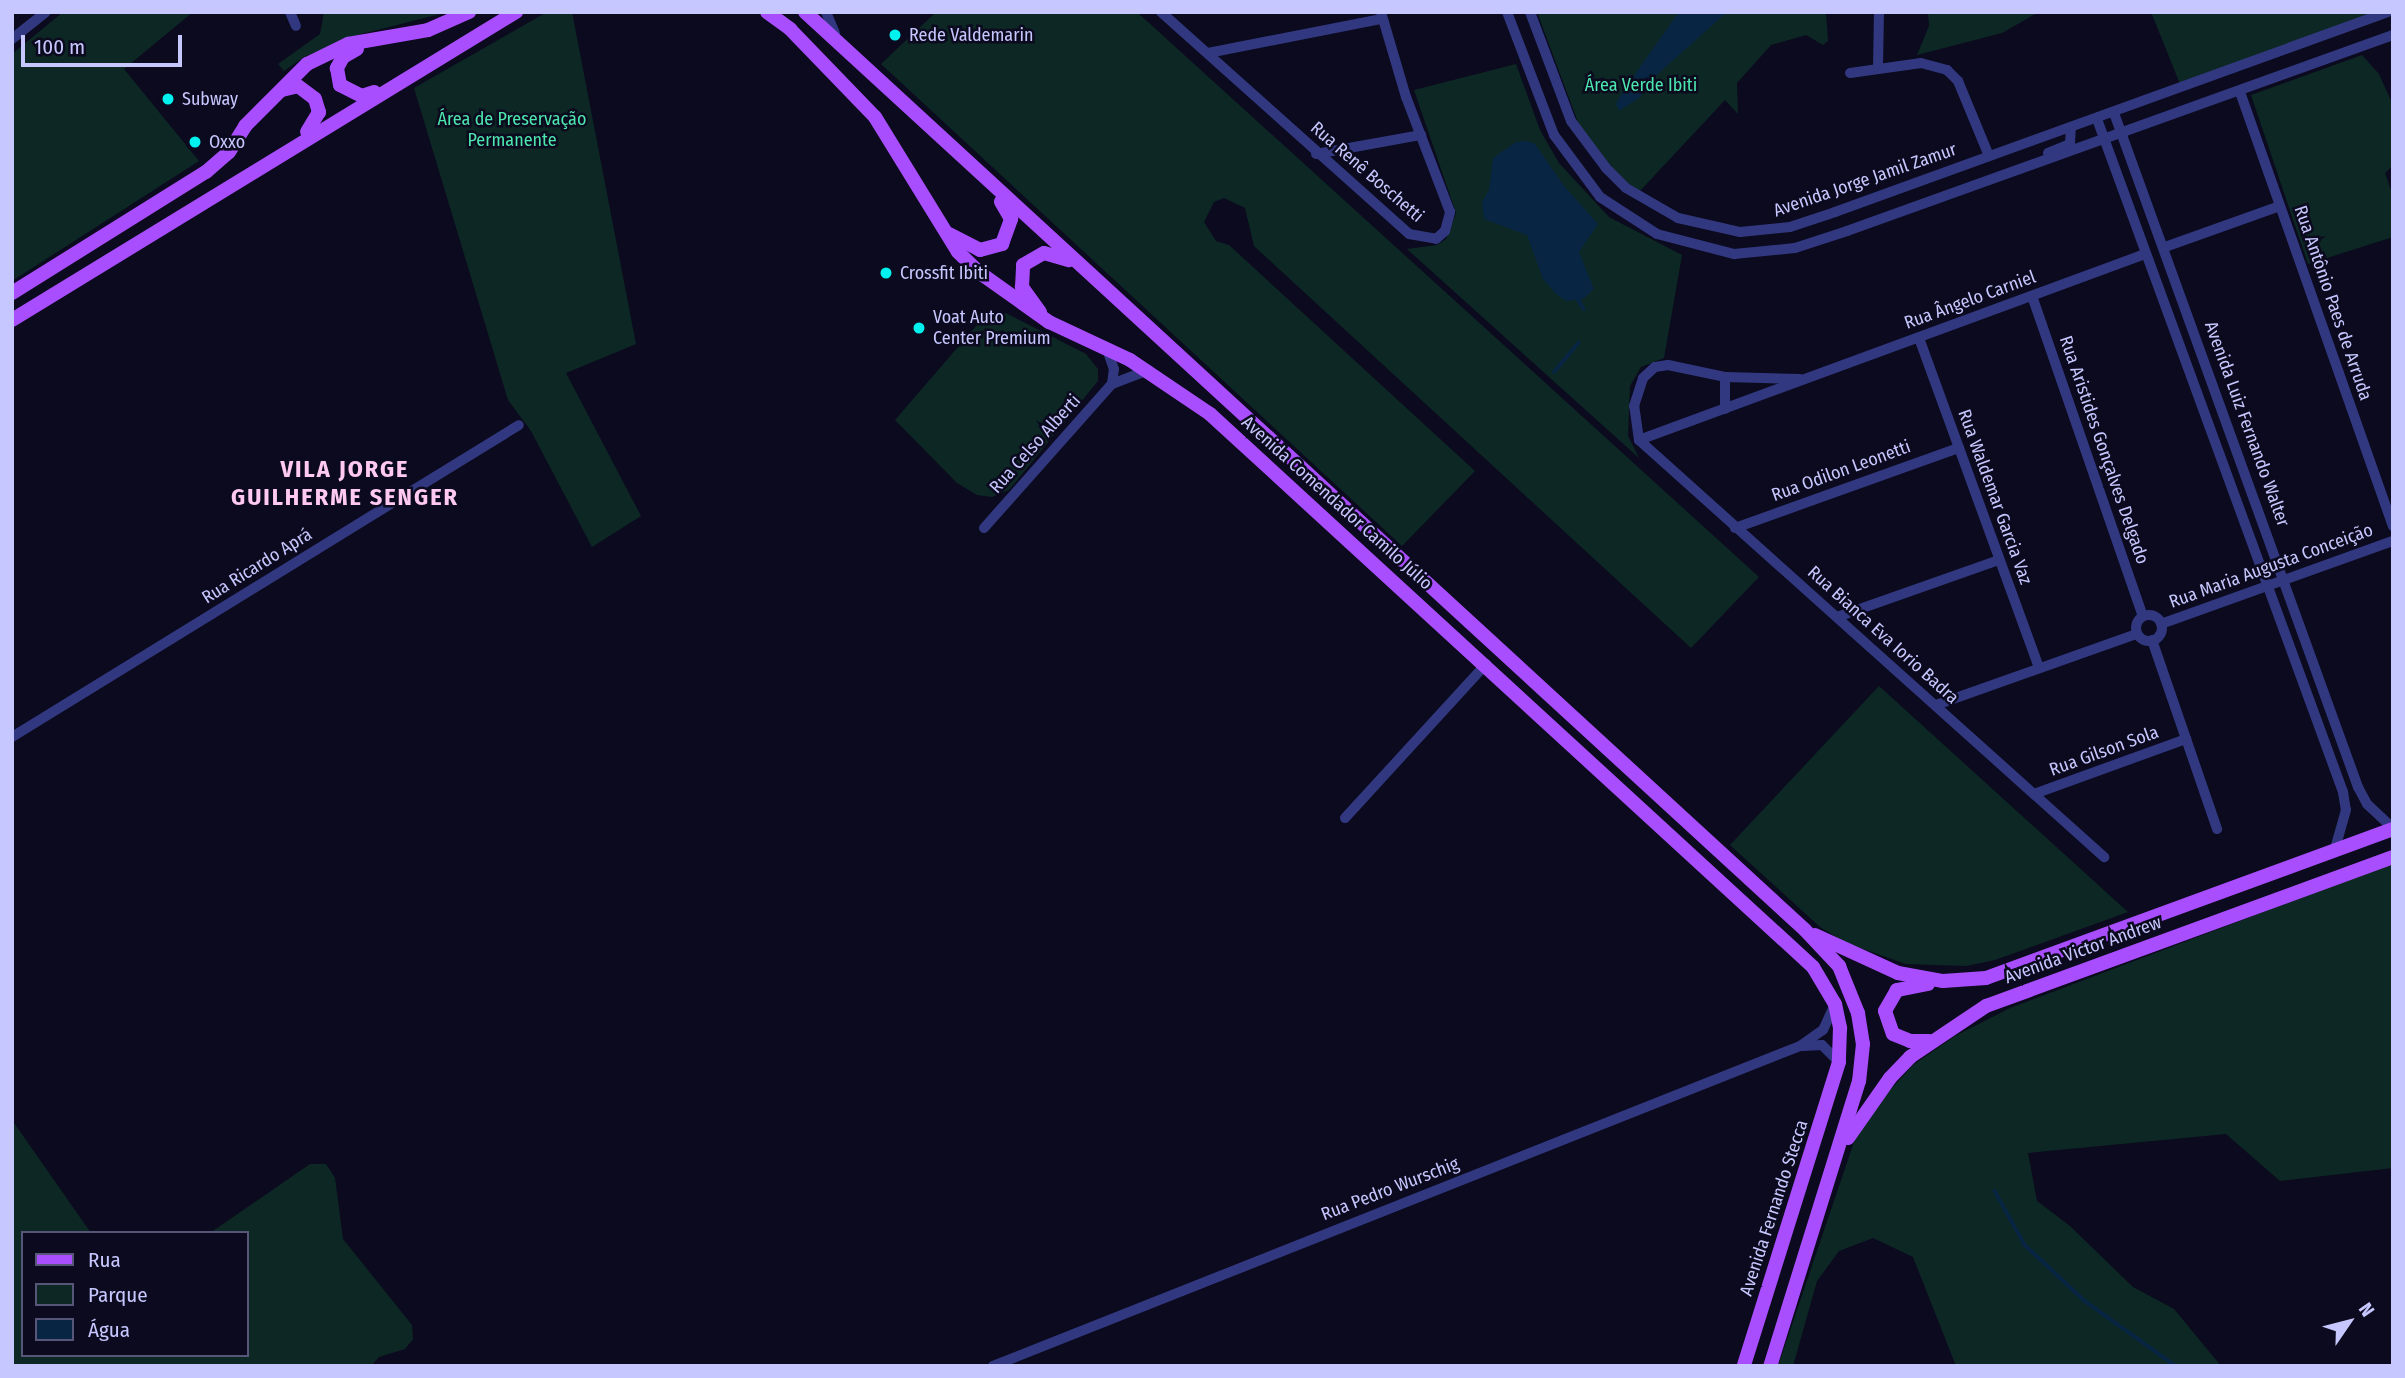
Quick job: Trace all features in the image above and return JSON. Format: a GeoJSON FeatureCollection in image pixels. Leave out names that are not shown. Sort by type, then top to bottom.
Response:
{"type":"FeatureCollection","features":[{"type":"Feature","properties":{"kind":"main road"},"geometry":{"type":"LineString","coordinates":[[12,293],[206,172],[229,152],[245,126],[307,64],[369,38],[428,30],[469,12]]}},
{"type":"Feature","properties":{"kind":"main road"},"geometry":{"type":"LineString","coordinates":[[12,320],[296,143],[516,12]]}},
{"type":"Feature","properties":{"kind":"main road","name":"Avenida Comendador Camilo Júlio"},"geometry":{"type":"LineString","coordinates":[[767,12],[790,29],[875,117],[945,231],[980,273],[1049,323],[1147,370],[1210,414],[1795,947],[1819,974],[1835,1004],[1840,1028],[1839,1062]]}},
{"type":"Feature","properties":{"kind":"main road","name":"Avenida Comendador Camilo Júlio"},"geometry":{"type":"LineString","coordinates":[[805,12],[963,160],[1805,929],[1839,966],[1858,1013],[1863,1044],[1859,1081],[1837,1154]]}},
{"type":"Feature","properties":{"kind":"main road"},"geometry":{"type":"LineString","coordinates":[[391,87],[362,96],[351,94],[340,85],[337,68],[343,57],[399,36]]}},
{"type":"Feature","properties":{"kind":"main road"},"geometry":{"type":"LineString","coordinates":[[274,95],[299,86],[315,99],[316,122],[296,143]]}},
{"type":"Feature","properties":{"kind":"main road"},"geometry":{"type":"LineString","coordinates":[[945,231],[980,250],[1002,244],[1010,230],[1007,208],[963,160]]}},
{"type":"Feature","properties":{"kind":"main road"},"geometry":{"type":"LineString","coordinates":[[1049,323],[1026,296],[1020,272],[1036,254],[1077,263]]}},
{"type":"Feature","properties":{"kind":"main road","name":"Avenida Victor Andrew"},"geometry":{"type":"LineString","coordinates":[[1805,929],[1876,966],[1943,981],[2019,969],[2393,828]]}},
{"type":"Feature","properties":{"kind":"main road","name":"Avenida Victor Andrew"},"geometry":{"type":"LineString","coordinates":[[1837,1154],[1890,1077],[1929,1041],[2016,994],[2393,857]]}},
{"type":"Feature","properties":{"kind":"main road"},"geometry":{"type":"LineString","coordinates":[[1929,1041],[1910,1041],[1893,1034],[1885,1011],[1897,990],[1943,981]]}},
{"type":"Feature","properties":{"kind":"main road","name":"Avenida Fernando Stecca"},"geometry":{"type":"LineString","coordinates":[[1744,1366],[1839,1062]]}},
{"type":"Feature","properties":{"kind":"main road"},"geometry":{"type":"LineString","coordinates":[[1770,1366],[1837,1154]]}},
{"type":"Feature","properties":{"kind":"street"},"geometry":{"type":"LineString","coordinates":[[12,39],[46,12]]}},
{"type":"Feature","properties":{"kind":"street"},"geometry":{"type":"LineString","coordinates":[[289,12],[296,26]]}},
{"type":"Feature","properties":{"kind":"street","name":"Rua Renê Boschetti"},"geometry":{"type":"LineString","coordinates":[[1161,12],[1316,154],[1409,234],[1436,239],[1445,231],[1450,212],[1381,15]]}},
{"type":"Feature","properties":{"kind":"street"},"geometry":{"type":"LineString","coordinates":[[1507,12],[1540,104],[1576,169],[1600,197],[1657,234],[1734,254],[1763,254],[1808,244],[2125,134],[2393,35]]}},
{"type":"Feature","properties":{"kind":"street","name":"Avenida Jorge Jamil Zamur"},"geometry":{"type":"LineString","coordinates":[[1530,12],[1571,121],[1584,142],[1626,188],[1678,218],[1740,232],[1790,227],[2114,113],[2388,12]]}},
{"type":"Feature","properties":{"kind":"street"},"geometry":{"type":"LineString","coordinates":[[1878,68],[1879,13]]}},
{"type":"Feature","properties":{"kind":"street","name":"Avenida Comendador Camilo Júlio"},"geometry":{"type":"LineString","coordinates":[[826,15],[863,64]]}},
{"type":"Feature","properties":{"kind":"street"},"geometry":{"type":"LineString","coordinates":[[1208,53],[1381,15]]}},
{"type":"Feature","properties":{"kind":"street"},"geometry":{"type":"LineString","coordinates":[[1224,67],[1242,46]]}},
{"type":"Feature","properties":{"kind":"street"},"geometry":{"type":"LineString","coordinates":[[1850,73],[1922,63],[1947,70],[1958,81],[1989,156]]}},
{"type":"Feature","properties":{"kind":"street","name":"Rua Antônio Paes de Arruda"},"geometry":{"type":"LineString","coordinates":[[2240,92],[2393,526]]}},
{"type":"Feature","properties":{"kind":"street"},"geometry":{"type":"LineString","coordinates":[[2144,102],[2151,123]]}},
{"type":"Feature","properties":{"kind":"street","name":"Avenida Luiz Fernando Walter"},"geometry":{"type":"LineString","coordinates":[[2114,113],[2132,152],[2329,707],[2367,804],[2393,828]]}},
{"type":"Feature","properties":{"kind":"street"},"geometry":{"type":"LineString","coordinates":[[2097,119],[2305,695],[2343,792],[2346,810],[2334,852]]}},
{"type":"Feature","properties":{"kind":"street"},"geometry":{"type":"LineString","coordinates":[[1985,182],[2013,165],[2070,144],[2071,127]]}},
{"type":"Feature","properties":{"kind":"street"},"geometry":{"type":"LineString","coordinates":[[1316,154],[1421,135]]}},
{"type":"Feature","properties":{"kind":"street"},"geometry":{"type":"LineString","coordinates":[[1332,168],[1333,159],[1342,150]]}},
{"type":"Feature","properties":{"kind":"street"},"geometry":{"type":"LineString","coordinates":[[2111,159],[2132,152]]}},
{"type":"Feature","properties":{"kind":"street"},"geometry":{"type":"LineString","coordinates":[[2165,247],[2280,206]]}},
{"type":"Feature","properties":{"kind":"street","name":"Rua Ângelo Carniel"},"geometry":{"type":"LineString","coordinates":[[1806,379],[1725,377],[1668,365],[1649,370],[1634,407],[1639,440],[1919,338],[2145,254]]}},
{"type":"Feature","properties":{"kind":"street","name":"Rua Aristides Gonçalves Delgado"},"geometry":{"type":"LineString","coordinates":[[2032,296],[2143,616]]}},
{"type":"Feature","properties":{"kind":"street","name":"Rua Waldemar Garcia Vaz"},"geometry":{"type":"LineString","coordinates":[[1919,338],[2039,668]]}},
{"type":"Feature","properties":{"kind":"street"},"geometry":{"type":"LineString","coordinates":[[1107,349],[1114,369],[1112,384]]}},
{"type":"Feature","properties":{"kind":"street","name":"Rua Celso Alberti"},"geometry":{"type":"LineString","coordinates":[[984,528],[1112,384],[1147,370]]}},
{"type":"Feature","properties":{"kind":"street"},"geometry":{"type":"LineString","coordinates":[[1725,377],[1725,408]]}},
{"type":"Feature","properties":{"kind":"street","name":"Rua Ricardo Aprá"},"geometry":{"type":"LineString","coordinates":[[12,737],[519,425]]}},
{"type":"Feature","properties":{"kind":"street","name":"Rua Bianca Eva Iorio Badra"},"geometry":{"type":"LineString","coordinates":[[1639,440],[2104,857]]}},
{"type":"Feature","properties":{"kind":"street","name":"Rua Odilon Leonetti"},"geometry":{"type":"LineString","coordinates":[[1735,528],[1959,448]]}},
{"type":"Feature","properties":{"kind":"street","name":"Rua Maria Augusta Conceição"},"geometry":{"type":"LineString","coordinates":[[2161,624],[2393,541]]}},
{"type":"Feature","properties":{"kind":"street"},"geometry":{"type":"LineString","coordinates":[[1837,617],[1999,560]]}},
{"type":"Feature","properties":{"kind":"street"},"geometry":{"type":"LineString","coordinates":[[2137,634],[2137,622],[2143,616],[2152,615],[2161,624],[2159,636],[2152,640]]}},
{"type":"Feature","properties":{"kind":"street"},"geometry":{"type":"LineString","coordinates":[[1936,705],[2137,634],[2152,640],[2217,829]]}},
{"type":"Feature","properties":{"kind":"street"},"geometry":{"type":"LineString","coordinates":[[1345,818],[1486,664]]}},
{"type":"Feature","properties":{"kind":"street"},"geometry":{"type":"LineString","coordinates":[[2305,695],[2320,711],[2329,707]]}},
{"type":"Feature","properties":{"kind":"street","name":"Rua Gilson Sola"},"geometry":{"type":"LineString","coordinates":[[2034,794],[2186,739]]}},
{"type":"Feature","properties":{"kind":"street","name":"Rua Pedro Wurschig"},"geometry":{"type":"LineString","coordinates":[[993,1366],[1800,1046],[1823,1030],[1835,1004]]}},
{"type":"Feature","properties":{"kind":"street"},"geometry":{"type":"LineString","coordinates":[[1800,1046],[1822,1045],[1839,1062]]}},
{"type":"Feature","properties":{"kind":"green space"},"geometry":{"type":"Polygon","coordinates":[[[63,12],[193,12],[124,69],[199,161],[12,281],[12,54],[63,12]]]}},
{"type":"Feature","properties":{"kind":"green space"},"geometry":{"type":"Polygon","coordinates":[[[324,12],[448,12],[361,34],[304,57],[284,71],[278,64],[320,34],[324,12]]]}},
{"type":"Feature","properties":{"kind":"green space","name":"Área de Preservação Permanente"},"geometry":{"type":"Polygon","coordinates":[[[547,12],[572,12],[636,344],[566,373],[641,516],[592,547],[531,431],[508,400],[414,88],[547,12]]]}},
{"type":"Feature","properties":{"kind":"green space"},"geometry":{"type":"Polygon","coordinates":[[[936,12],[1137,12],[1759,577],[1691,648],[1254,246],[1245,208],[1224,198],[1214,202],[1204,222],[1216,241],[1229,245],[1475,471],[1402,546],[881,64],[936,12]]]}},
{"type":"Feature","properties":{"kind":"green space","name":"Área Verde Ibiti"},"geometry":{"type":"Polygon","coordinates":[[[1537,12],[1826,12],[1828,41],[1823,45],[1806,35],[1771,45],[1737,83],[1738,114],[1725,100],[1639,192],[1610,168],[1612,164],[1608,167],[1582,133],[1537,12]]]}},
{"type":"Feature","properties":{"kind":"green space"},"geometry":{"type":"Polygon","coordinates":[[[1928,12],[2039,12],[2002,33],[1917,55],[1929,26],[1928,12]]]}},
{"type":"Feature","properties":{"kind":"green space"},"geometry":{"type":"Polygon","coordinates":[[[2151,12],[2374,12],[2180,84],[2151,12]]]}},
{"type":"Feature","properties":{"kind":"green space"},"geometry":{"type":"Polygon","coordinates":[[[2362,55],[2379,74],[2393,105],[2393,165],[2385,173],[2393,196],[2393,237],[2308,264],[2251,95],[2362,55]]]}},
{"type":"Feature","properties":{"kind":"green space"},"geometry":{"type":"Polygon","coordinates":[[[1516,64],[1540,130],[1559,163],[1609,217],[1682,255],[1664,358],[1641,367],[1630,386],[1628,436],[1639,458],[1407,249],[1437,245],[1446,239],[1456,213],[1414,90],[1516,64]]]}},
{"type":"Feature","properties":{"kind":"green space"},"geometry":{"type":"Polygon","coordinates":[[[1006,313],[1086,354],[1098,369],[1098,381],[1009,490],[992,497],[977,495],[957,483],[895,420],[983,318],[1006,313]]]}},
{"type":"Feature","properties":{"kind":"green space"},"geometry":{"type":"Polygon","coordinates":[[[1879,686],[2128,912],[1995,960],[1966,966],[1906,964],[1846,943],[1820,927],[1730,845],[1879,686]]]}},
{"type":"Feature","properties":{"kind":"green space"},"geometry":{"type":"Polygon","coordinates":[[[2393,863],[2393,1168],[2280,1181],[2226,1134],[2028,1153],[2037,1201],[2070,1226],[2133,1287],[2174,1309],[2221,1366],[1956,1366],[1913,1257],[1873,1238],[1839,1251],[1817,1281],[1793,1366],[1778,1366],[1855,1139],[1882,1099],[1913,1065],[1955,1036],[2010,1008],[2393,863]]]}},
{"type":"Feature","properties":{"kind":"green space"},"geometry":{"type":"Polygon","coordinates":[[[12,1120],[90,1231],[21,1231],[21,1357],[248,1357],[248,1231],[213,1231],[310,1164],[326,1164],[335,1178],[343,1239],[412,1325],[413,1339],[405,1349],[379,1357],[371,1366],[12,1366],[12,1120]]]}},
{"type":"Feature","properties":{"kind":"water"},"geometry":{"type":"Polygon","coordinates":[[[1679,12],[1727,12],[1659,73],[1639,98],[1619,111],[1616,104],[1623,91],[1679,12]]]}},
{"type":"Feature","properties":{"kind":"water"},"geometry":{"type":"Polygon","coordinates":[[[1527,141],[1535,144],[1564,186],[1598,224],[1579,252],[1594,289],[1583,299],[1566,301],[1555,293],[1543,279],[1527,235],[1484,219],[1482,202],[1489,190],[1493,158],[1516,142],[1527,141]]]}},
{"type":"Feature","properties":{"kind":"waterway"},"geometry":{"type":"LineString","coordinates":[[1576,296],[1584,309]]}},
{"type":"Feature","properties":{"kind":"waterway"},"geometry":{"type":"LineString","coordinates":[[1554,372],[1578,343]]}},
{"type":"Feature","properties":{"kind":"waterway"},"geometry":{"type":"LineString","coordinates":[[1995,1191],[2025,1245],[2085,1301],[2176,1366]]}},
{"type":"Feature","properties":{"kind":"place","name":"Rede Valdemarin"},"geometry":{"type":"Point","coordinates":[895,35]}},
{"type":"Feature","properties":{"kind":"place","name":"Subway"},"geometry":{"type":"Point","coordinates":[168,99]}},
{"type":"Feature","properties":{"kind":"place","name":"Oxxo"},"geometry":{"type":"Point","coordinates":[195,142]}},
{"type":"Feature","properties":{"kind":"place","name":"Crossfit Ibiti"},"geometry":{"type":"Point","coordinates":[886,273]}},
{"type":"Feature","properties":{"kind":"place","name":"Voat Auto Center Premium"},"geometry":{"type":"Point","coordinates":[919,328]}},
{"type":"Feature","properties":{"kind":"district","name":"VILA JORGE GUILHERME SENGER"},"geometry":{"type":"Point","coordinates":[345,484]}}]}
